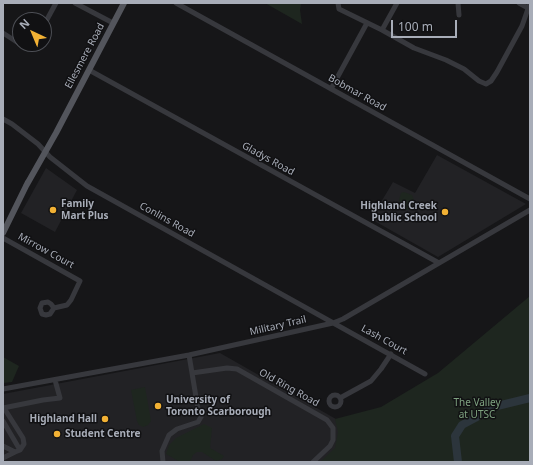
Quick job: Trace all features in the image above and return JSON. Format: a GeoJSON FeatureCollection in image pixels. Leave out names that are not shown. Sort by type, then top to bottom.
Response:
{"type":"FeatureCollection","features":[{"type":"Feature","properties":{"kind":"main road","name":"Ellesmere Road"},"geometry":{"type":"LineString","coordinates":[[3,233],[44,151],[64,118],[124,3]]}},
{"type":"Feature","properties":{"kind":"street"},"geometry":{"type":"LineString","coordinates":[[51,12],[56,3]]}},
{"type":"Feature","properties":{"kind":"street"},"geometry":{"type":"LineString","coordinates":[[75,3],[114,23]]}},
{"type":"Feature","properties":{"kind":"street","name":"Bobmar Road"},"geometry":{"type":"LineString","coordinates":[[176,3],[530,199]]}},
{"type":"Feature","properties":{"kind":"street"},"geometry":{"type":"LineString","coordinates":[[338,3],[339,9],[382,30],[414,48],[446,60],[464,69],[479,81],[489,83],[497,72],[522,26],[529,6],[519,3]]}},
{"type":"Feature","properties":{"kind":"street"},"geometry":{"type":"LineString","coordinates":[[382,30],[397,3]]}},
{"type":"Feature","properties":{"kind":"street"},"geometry":{"type":"LineString","coordinates":[[458,3],[459,15]]}},
{"type":"Feature","properties":{"kind":"street"},"geometry":{"type":"LineString","coordinates":[[331,89],[367,23]]}},
{"type":"Feature","properties":{"kind":"street"},"geometry":{"type":"LineString","coordinates":[[3,33],[12,39]]}},
{"type":"Feature","properties":{"kind":"street","name":"Gladys Road"},"geometry":{"type":"LineString","coordinates":[[89,70],[439,264]]}},
{"type":"Feature","properties":{"kind":"street","name":"Conlins Road"},"geometry":{"type":"LineString","coordinates":[[3,119],[20,130],[73,176],[87,186],[333,323]]}},
{"type":"Feature","properties":{"kind":"street","name":"Military Trail"},"geometry":{"type":"LineString","coordinates":[[3,389],[189,355],[333,323],[343,319],[439,264],[530,210]]}},
{"type":"Feature","properties":{"kind":"street","name":"Mirrow Court"},"geometry":{"type":"LineString","coordinates":[[3,238],[80,281],[67,305],[54,308]]}},
{"type":"Feature","properties":{"kind":"street","name":"Lash Court"},"geometry":{"type":"LineString","coordinates":[[333,323],[425,374]]}},
{"type":"Feature","properties":{"kind":"street"},"geometry":{"type":"LineString","coordinates":[[340,398],[371,381],[391,354]]}},
{"type":"Feature","properties":{"kind":"street"},"geometry":{"type":"LineString","coordinates":[[163,462],[162,451],[169,435],[177,429],[198,422],[197,412],[199,410],[189,355]]}},
{"type":"Feature","properties":{"kind":"street","name":"Old Ring Road"},"geometry":{"type":"LineString","coordinates":[[192,373],[228,368],[237,369],[327,420],[333,429],[333,440],[330,446],[313,462]]}},
{"type":"Feature","properties":{"kind":"street"},"geometry":{"type":"LineString","coordinates":[[3,458],[18,451],[23,446],[24,440],[4,408],[60,398],[54,380]]}},
{"type":"Feature","properties":{"kind":"street"},"geometry":{"type":"LineString","coordinates":[[3,421],[18,451]]}},
{"type":"Feature","properties":{"kind":"street"},"geometry":{"type":"LineString","coordinates":[[3,446],[18,451]]}},
{"type":"Feature","properties":{"kind":"shaded area","name":"Highland Creek Public School"},"geometry":{"type":"Polygon","coordinates":[[[437,155],[526,204],[438,257],[371,219],[393,182],[415,193],[437,155]]]}},
{"type":"Feature","properties":{"kind":"shaded area"},"geometry":{"type":"Polygon","coordinates":[[[46,168],[77,190],[55,232],[21,213],[46,168]]]}},
{"type":"Feature","properties":{"kind":"shaded area","name":"University of Toronto Scarborough"},"geometry":{"type":"Polygon","coordinates":[[[220,353],[364,435],[530,462],[3,462],[3,394],[220,353]]]}},
{"type":"Feature","properties":{"kind":"green space"},"geometry":{"type":"Polygon","coordinates":[[[265,3],[301,3],[300,10],[302,24],[265,3]]]}},
{"type":"Feature","properties":{"kind":"green space"},"geometry":{"type":"Polygon","coordinates":[[[404,192],[412,195],[414,200],[410,209],[406,210],[402,209],[399,200],[401,193],[404,192]]]}},
{"type":"Feature","properties":{"kind":"green space","name":"The Valley at UTSC"},"geometry":{"type":"Polygon","coordinates":[[[530,296],[530,462],[320,462],[335,448],[338,432],[335,419],[381,407],[438,373],[530,296]]]}},
{"type":"Feature","properties":{"kind":"green space"},"geometry":{"type":"Polygon","coordinates":[[[3,357],[19,366],[12,382],[3,383],[3,357]]]}},
{"type":"Feature","properties":{"kind":"green space"},"geometry":{"type":"Polygon","coordinates":[[[145,387],[151,421],[148,425],[143,427],[139,425],[137,421],[131,390],[145,387]]]}},
{"type":"Feature","properties":{"kind":"green space"},"geometry":{"type":"Polygon","coordinates":[[[204,424],[212,428],[210,448],[224,456],[222,459],[216,461],[202,452],[197,452],[193,455],[190,462],[180,462],[166,454],[169,445],[176,438],[204,424]]]}},
{"type":"Feature","properties":{"kind":"waterway"},"geometry":{"type":"LineString","coordinates":[[458,462],[455,436],[462,425],[493,407],[530,398]]}},
{"type":"Feature","properties":{"kind":"place","name":"Family Mart Plus"},"geometry":{"type":"Point","coordinates":[53,210]}},
{"type":"Feature","properties":{"kind":"place","name":"Highland Creek Public School"},"geometry":{"type":"Point","coordinates":[445,212]}},
{"type":"Feature","properties":{"kind":"place","name":"University of Toronto Scarborough"},"geometry":{"type":"Point","coordinates":[158,406]}},
{"type":"Feature","properties":{"kind":"place","name":"Highland Hall"},"geometry":{"type":"Point","coordinates":[105,419]}},
{"type":"Feature","properties":{"kind":"place","name":"Student Centre"},"geometry":{"type":"Point","coordinates":[57,434]}}]}
